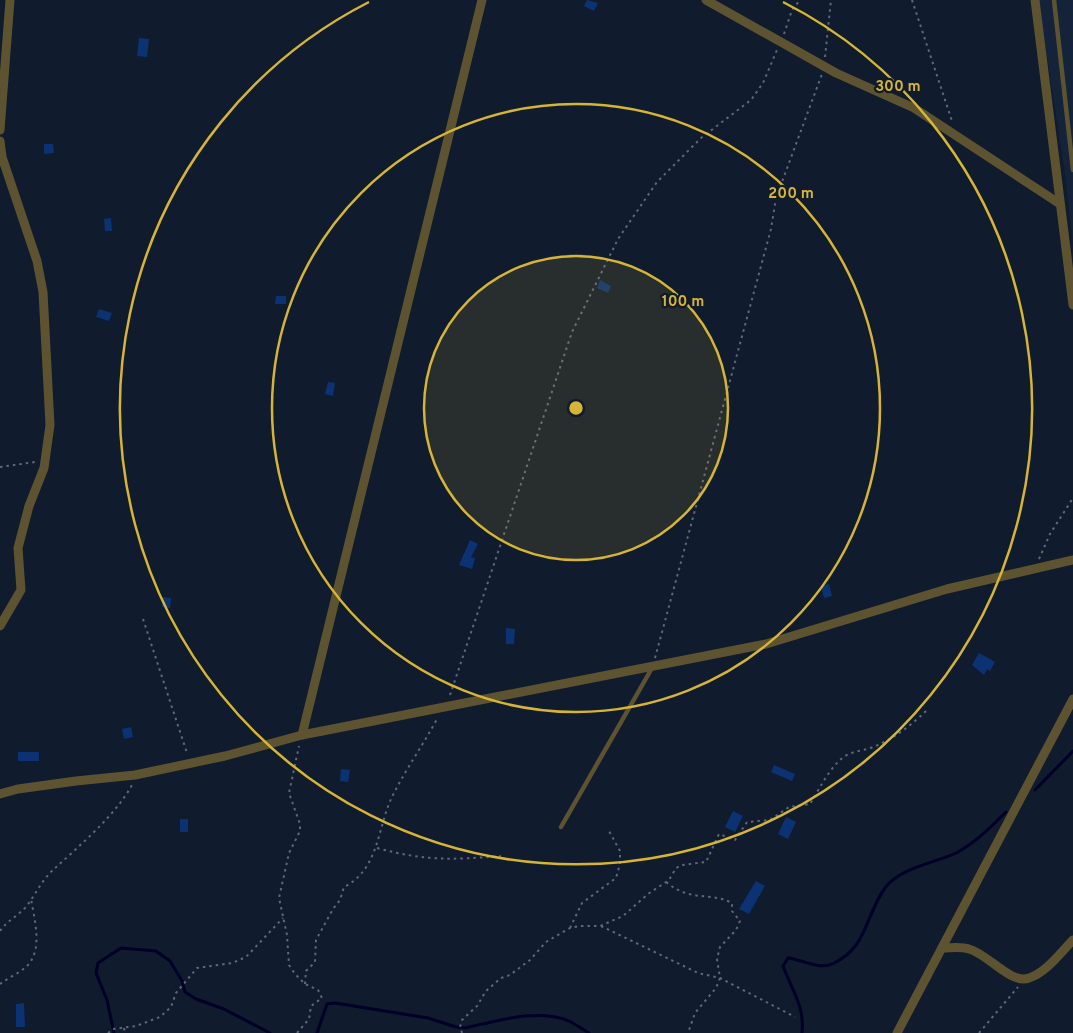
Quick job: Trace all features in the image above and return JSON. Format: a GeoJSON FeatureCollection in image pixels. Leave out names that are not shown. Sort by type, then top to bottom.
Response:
{"type":"FeatureCollection","features":[{"type":"Feature","properties":{"kind":"street"},"geometry":{"type":"LineString","coordinates":[[0,130],[10,0]]}},
{"type":"Feature","properties":{"kind":"street"},"geometry":{"type":"LineString","coordinates":[[302,735],[482,0]]}},
{"type":"Feature","properties":{"kind":"street"},"geometry":{"type":"LineString","coordinates":[[706,0],[824,67],[914,108],[1060,204]]}},
{"type":"Feature","properties":{"kind":"street"},"geometry":{"type":"LineString","coordinates":[[1035,0],[1073,305]]}},
{"type":"Feature","properties":{"kind":"street"},"geometry":{"type":"LineString","coordinates":[[0,141],[2,157],[37,261],[43,292],[50,424],[45,461],[19,542],[17,558],[21,590],[0,626]]}},
{"type":"Feature","properties":{"kind":"street"},"geometry":{"type":"LineString","coordinates":[[2,791],[135,775],[225,756],[302,735],[447,705],[766,644],[947,589],[1073,560]]}},
{"type":"Feature","properties":{"kind":"street"},"geometry":{"type":"LineString","coordinates":[[896,1033],[1073,699]]}},
{"type":"Feature","properties":{"kind":"street"},"geometry":{"type":"LineString","coordinates":[[942,948],[961,947],[973,950],[986,957],[1011,976],[1024,980],[1036,976],[1073,940]]}},
{"type":"Feature","properties":{"kind":"lane"},"geometry":{"type":"LineString","coordinates":[[1054,0],[1073,170]]}},
{"type":"Feature","properties":{"kind":"lane"},"geometry":{"type":"LineString","coordinates":[[562,827],[652,666]]}},
{"type":"Feature","properties":{"kind":"path"},"geometry":{"type":"LineString","coordinates":[[305,984],[306,970],[315,962],[316,940],[319,933],[338,904],[344,886],[354,880],[365,868],[377,848],[384,817],[392,796],[447,705],[572,332],[618,239],[657,182],[702,138],[751,100],[763,83],[792,10],[800,0]]}},
{"type":"Feature","properties":{"kind":"path"},"geometry":{"type":"LineString","coordinates":[[652,666],[771,229],[776,198],[824,67],[831,0]]}},
{"type":"Feature","properties":{"kind":"path"},"geometry":{"type":"LineString","coordinates":[[912,0],[953,121]]}},
{"type":"Feature","properties":{"kind":"path"},"geometry":{"type":"LineString","coordinates":[[0,467],[45,461]]}},
{"type":"Feature","properties":{"kind":"path"},"geometry":{"type":"LineString","coordinates":[[1034,568],[1050,534],[1073,498]]}},
{"type":"Feature","properties":{"kind":"path"},"geometry":{"type":"LineString","coordinates":[[143,619],[190,763]]}},
{"type":"Feature","properties":{"kind":"path"},"geometry":{"type":"LineString","coordinates":[[462,1033],[460,1027],[462,1020],[478,1006],[486,991],[501,978],[510,975],[530,960],[546,942],[570,928],[600,926],[623,916],[648,894],[666,882],[676,868],[682,865],[706,862],[719,834],[735,840],[746,822],[770,820],[789,807],[810,804],[838,762],[858,749],[871,748],[891,739],[900,730],[914,723],[927,710]]}},
{"type":"Feature","properties":{"kind":"path"},"geometry":{"type":"LineString","coordinates":[[296,1033],[309,1019],[311,1006],[322,998],[318,990],[305,984],[289,965],[284,918],[279,893],[289,853],[300,831],[300,824],[289,793],[302,735]]}},
{"type":"Feature","properties":{"kind":"path"},"geometry":{"type":"LineString","coordinates":[[0,932],[8,920],[25,908],[30,898],[52,871],[77,850],[114,808],[131,787],[135,775]]}},
{"type":"Feature","properties":{"kind":"path"},"geometry":{"type":"LineString","coordinates":[[570,928],[582,903],[616,878],[620,864],[620,851],[609,831]]}},
{"type":"Feature","properties":{"kind":"path"},"geometry":{"type":"LineString","coordinates":[[377,848],[434,860],[501,856]]}},
{"type":"Feature","properties":{"kind":"path"},"geometry":{"type":"LineString","coordinates":[[666,882],[682,893],[703,898],[723,898],[732,903],[732,911],[740,921],[736,930],[720,947],[717,959],[720,978],[716,988],[695,1014],[688,1033]]}},
{"type":"Feature","properties":{"kind":"path"},"geometry":{"type":"LineString","coordinates":[[0,984],[26,967],[33,958],[37,943],[30,898]]}},
{"type":"Feature","properties":{"kind":"path"},"geometry":{"type":"LineString","coordinates":[[108,1033],[113,1029],[124,1028],[160,1017],[172,1007],[176,993],[196,968],[232,963],[246,957],[284,918]]}},
{"type":"Feature","properties":{"kind":"path"},"geometry":{"type":"LineString","coordinates":[[600,926],[698,973],[720,978],[795,1017]]}},
{"type":"Feature","properties":{"kind":"path"},"geometry":{"type":"LineString","coordinates":[[979,1033],[1024,980]]}},
{"type":"Feature","properties":{"kind":"path"},"geometry":{"type":"LineString","coordinates":[[124,1028],[125,1033]]}},
{"type":"Feature","properties":{"kind":"shaded area"},"geometry":{"type":"Polygon","coordinates":[[[1038,0],[1073,0],[1073,244],[1064,166],[1038,0]]]}},
{"type":"Feature","properties":{"kind":"building"},"geometry":{"type":"Polygon","coordinates":[[[587,0],[598,3],[594,11],[584,6],[587,0]]]}},
{"type":"Feature","properties":{"kind":"building"},"geometry":{"type":"Polygon","coordinates":[[[139,38],[149,39],[147,57],[137,56],[139,38]]]}},
{"type":"Feature","properties":{"kind":"building"},"geometry":{"type":"Polygon","coordinates":[[[44,144],[53,144],[54,153],[44,154],[44,144]]]}},
{"type":"Feature","properties":{"kind":"building"},"geometry":{"type":"Polygon","coordinates":[[[111,218],[112,231],[105,231],[104,219],[111,218]]]}},
{"type":"Feature","properties":{"kind":"building"},"geometry":{"type":"Polygon","coordinates":[[[600,280],[611,286],[608,293],[597,288],[600,280]]]}},
{"type":"Feature","properties":{"kind":"building"},"geometry":{"type":"Polygon","coordinates":[[[276,296],[286,296],[286,304],[275,304],[276,296]]]}},
{"type":"Feature","properties":{"kind":"building"},"geometry":{"type":"Polygon","coordinates":[[[99,309],[112,313],[109,321],[96,317],[99,309]]]}},
{"type":"Feature","properties":{"kind":"building"},"geometry":{"type":"Polygon","coordinates":[[[328,382],[335,383],[333,396],[325,394],[328,382]]]}},
{"type":"Feature","properties":{"kind":"building"},"geometry":{"type":"Polygon","coordinates":[[[470,540],[478,544],[471,557],[475,558],[472,569],[459,565],[470,540]]]}},
{"type":"Feature","properties":{"kind":"building"},"geometry":{"type":"Polygon","coordinates":[[[829,584],[832,596],[824,598],[821,586],[829,584]]]}},
{"type":"Feature","properties":{"kind":"building"},"geometry":{"type":"Polygon","coordinates":[[[163,597],[171,598],[170,608],[162,607],[163,597]]]}},
{"type":"Feature","properties":{"kind":"building"},"geometry":{"type":"Polygon","coordinates":[[[506,628],[515,629],[514,644],[506,644],[506,628]]]}},
{"type":"Feature","properties":{"kind":"building"},"geometry":{"type":"Polygon","coordinates":[[[979,653],[995,662],[990,671],[987,669],[984,675],[972,665],[979,653]]]}},
{"type":"Feature","properties":{"kind":"building"},"geometry":{"type":"Polygon","coordinates":[[[131,727],[133,737],[124,739],[122,729],[131,727]]]}},
{"type":"Feature","properties":{"kind":"building"},"geometry":{"type":"Polygon","coordinates":[[[18,752],[39,752],[39,761],[18,761],[18,752]]]}},
{"type":"Feature","properties":{"kind":"building"},"geometry":{"type":"Polygon","coordinates":[[[774,765],[795,774],[792,781],[771,772],[774,765]]]}},
{"type":"Feature","properties":{"kind":"building"},"geometry":{"type":"Polygon","coordinates":[[[341,769],[350,770],[348,782],[340,781],[341,769]]]}},
{"type":"Feature","properties":{"kind":"building"},"geometry":{"type":"Polygon","coordinates":[[[733,811],[743,816],[735,832],[725,827],[733,811]]]}},
{"type":"Feature","properties":{"kind":"building"},"geometry":{"type":"Polygon","coordinates":[[[786,817],[796,822],[788,839],[778,834],[786,817]]]}},
{"type":"Feature","properties":{"kind":"building"},"geometry":{"type":"Polygon","coordinates":[[[180,819],[188,819],[188,832],[180,832],[180,819]]]}},
{"type":"Feature","properties":{"kind":"building"},"geometry":{"type":"Polygon","coordinates":[[[756,881],[765,886],[749,914],[739,909],[756,881]]]}},
{"type":"Feature","properties":{"kind":"building"},"geometry":{"type":"Polygon","coordinates":[[[24,1003],[25,1027],[16,1027],[16,1004],[24,1003]]]}},
{"type":"Feature","properties":{"kind":"waterway"},"geometry":{"type":"LineString","coordinates":[[1035,790],[1073,751]]}},
{"type":"Feature","properties":{"kind":"waterway"},"geometry":{"type":"LineString","coordinates":[[802,1033],[800,1007],[783,966],[788,958],[827,966],[844,957],[859,940],[878,898],[891,881],[908,871],[963,849],[1006,812]]}},
{"type":"Feature","properties":{"kind":"waterway"},"geometry":{"type":"LineString","coordinates":[[114,1033],[107,1000],[96,973],[98,963],[121,948],[156,951],[170,961],[182,981],[185,992],[196,999],[224,1009],[270,1033]]}},
{"type":"Feature","properties":{"kind":"waterway"},"geometry":{"type":"LineString","coordinates":[[317,1033],[327,1004],[335,1003],[428,1018],[465,1028],[517,1017],[557,1017],[569,1021],[589,1033]]}}]}
